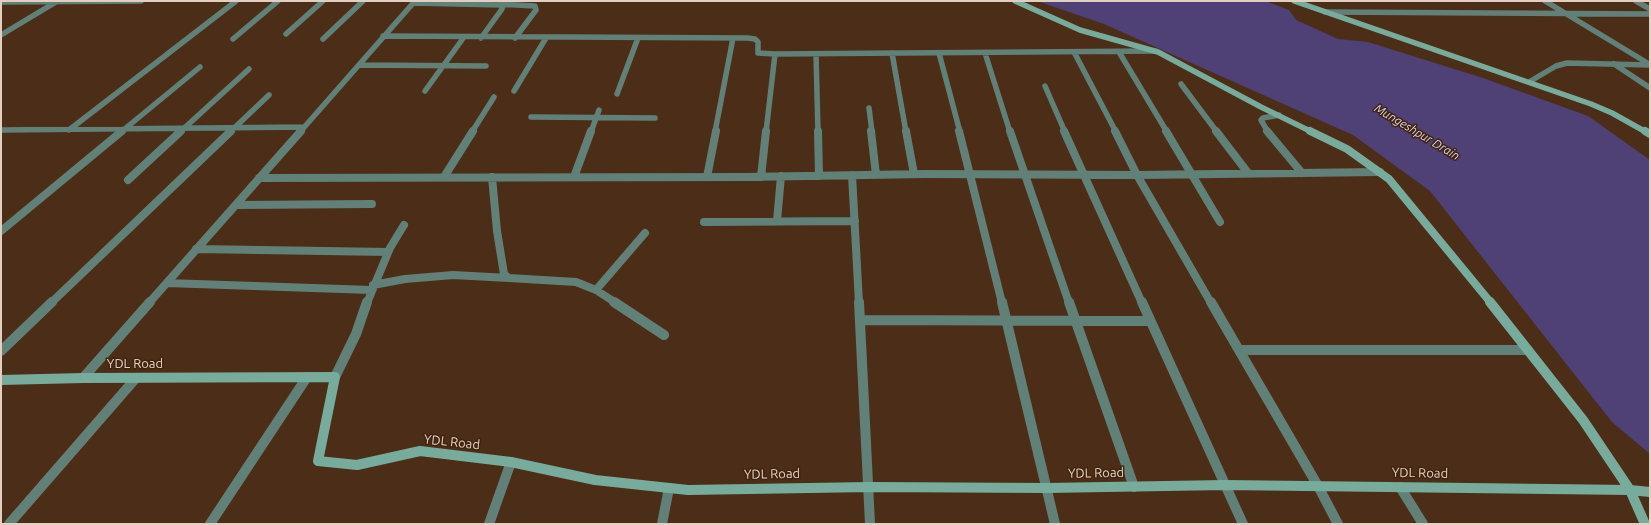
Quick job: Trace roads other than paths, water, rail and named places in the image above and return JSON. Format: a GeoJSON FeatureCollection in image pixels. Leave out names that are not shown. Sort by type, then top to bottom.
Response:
{"type":"FeatureCollection","features":[{"type":"Feature","properties":{"kind":"street"},"geometry":{"type":"LineString","coordinates":[[1,35],[58,1]]}},
{"type":"Feature","properties":{"kind":"street"},"geometry":{"type":"LineString","coordinates":[[1,2],[141,1]]}},
{"type":"Feature","properties":{"kind":"street"},"geometry":{"type":"LineString","coordinates":[[69,130],[236,1]]}},
{"type":"Feature","properties":{"kind":"street"},"geometry":{"type":"LineString","coordinates":[[233,39],[278,1]]}},
{"type":"Feature","properties":{"kind":"street"},"geometry":{"type":"LineString","coordinates":[[286,34],[323,1]]}},
{"type":"Feature","properties":{"kind":"street"},"geometry":{"type":"LineString","coordinates":[[324,39],[363,1]]}},
{"type":"Feature","properties":{"kind":"street"},"geometry":{"type":"LineString","coordinates":[[1015,1],[1080,30],[1155,51],[1347,149],[1380,172],[1394,184],[1583,420],[1630,490],[1645,524]]}},
{"type":"Feature","properties":{"kind":"street"},"geometry":{"type":"LineString","coordinates":[[1294,1],[1603,108],[1650,134]]}},
{"type":"Feature","properties":{"kind":"street"},"geometry":{"type":"LineString","coordinates":[[1545,1],[1650,64]]}},
{"type":"Feature","properties":{"kind":"street"},"geometry":{"type":"LineString","coordinates":[[1636,1],[1650,9]]}},
{"type":"Feature","properties":{"kind":"street"},"geometry":{"type":"LineString","coordinates":[[1,7],[12,2]]}},
{"type":"Feature","properties":{"kind":"street"},"geometry":{"type":"LineString","coordinates":[[83,378],[414,2],[535,6],[536,10],[515,38]]}},
{"type":"Feature","properties":{"kind":"street"},"geometry":{"type":"LineString","coordinates":[[480,38],[502,9],[503,6],[498,4]]}},
{"type":"Feature","properties":{"kind":"street"},"geometry":{"type":"LineString","coordinates":[[1323,12],[1650,14]]}},
{"type":"Feature","properties":{"kind":"street"},"geometry":{"type":"LineString","coordinates":[[383,36],[480,38],[755,39],[758,42],[758,53],[775,54],[1155,51]]}},
{"type":"Feature","properties":{"kind":"street"},"geometry":{"type":"LineString","coordinates":[[425,90],[464,37]]}},
{"type":"Feature","properties":{"kind":"street"},"geometry":{"type":"LineString","coordinates":[[514,91],[546,38]]}},
{"type":"Feature","properties":{"kind":"street"},"geometry":{"type":"LineString","coordinates":[[617,94],[638,38]]}},
{"type":"Feature","properties":{"kind":"street"},"geometry":{"type":"LineString","coordinates":[[706,177],[733,38]]}},
{"type":"Feature","properties":{"kind":"street"},"geometry":{"type":"LineString","coordinates":[[1074,52],[1092,84],[1137,175],[1318,486],[1338,524]]}},
{"type":"Feature","properties":{"kind":"street"},"geometry":{"type":"LineString","coordinates":[[1119,52],[1220,222]]}},
{"type":"Feature","properties":{"kind":"street"},"geometry":{"type":"LineString","coordinates":[[892,53],[914,174]]}},
{"type":"Feature","properties":{"kind":"street"},"geometry":{"type":"LineString","coordinates":[[939,53],[971,175],[1055,524]]}},
{"type":"Feature","properties":{"kind":"street"},"geometry":{"type":"LineString","coordinates":[[985,53],[1024,175],[1134,487]]}},
{"type":"Feature","properties":{"kind":"street"},"geometry":{"type":"LineString","coordinates":[[761,177],[775,54]]}},
{"type":"Feature","properties":{"kind":"street"},"geometry":{"type":"LineString","coordinates":[[816,54],[819,176]]}},
{"type":"Feature","properties":{"kind":"street"},"geometry":{"type":"LineString","coordinates":[[1529,82],[1561,64],[1650,64]]}},
{"type":"Feature","properties":{"kind":"street"},"geometry":{"type":"LineString","coordinates":[[1613,64],[1650,88]]}},
{"type":"Feature","properties":{"kind":"street"},"geometry":{"type":"LineString","coordinates":[[359,65],[486,66]]}},
{"type":"Feature","properties":{"kind":"street"},"geometry":{"type":"LineString","coordinates":[[1,231],[200,67]]}},
{"type":"Feature","properties":{"kind":"street"},"geometry":{"type":"LineString","coordinates":[[128,180],[183,128],[250,69]]}},
{"type":"Feature","properties":{"kind":"street"},"geometry":{"type":"LineString","coordinates":[[1181,84],[1248,173]]}},
{"type":"Feature","properties":{"kind":"street"},"geometry":{"type":"LineString","coordinates":[[1045,86],[1084,176],[1243,524]]}},
{"type":"Feature","properties":{"kind":"street"},"geometry":{"type":"LineString","coordinates":[[1,351],[269,95]]}},
{"type":"Feature","properties":{"kind":"street"},"geometry":{"type":"LineString","coordinates":[[444,177],[494,97]]}},
{"type":"Feature","properties":{"kind":"street"},"geometry":{"type":"LineString","coordinates":[[869,108],[876,175]]}},
{"type":"Feature","properties":{"kind":"street"},"geometry":{"type":"LineString","coordinates":[[574,177],[599,110]]}},
{"type":"Feature","properties":{"kind":"street"},"geometry":{"type":"LineString","coordinates":[[1278,115],[1263,118],[1261,120],[1269,134],[1302,173]]}},
{"type":"Feature","properties":{"kind":"street"},"geometry":{"type":"LineString","coordinates":[[531,117],[655,118]]}},
{"type":"Feature","properties":{"kind":"street"},"geometry":{"type":"LineString","coordinates":[[1,130],[304,127]]}},
{"type":"Feature","properties":{"kind":"street"},"geometry":{"type":"LineString","coordinates":[[259,178],[761,177],[914,174],[1084,176],[1380,172]]}},
{"type":"Feature","properties":{"kind":"street"},"geometry":{"type":"LineString","coordinates":[[852,175],[870,487],[870,524]]}},
{"type":"Feature","properties":{"kind":"street"},"geometry":{"type":"LineString","coordinates":[[777,221],[781,176]]}},
{"type":"Feature","properties":{"kind":"street"},"geometry":{"type":"LineString","coordinates":[[492,177],[499,245],[504,274],[509,278]]}},
{"type":"Feature","properties":{"kind":"street"},"geometry":{"type":"LineString","coordinates":[[236,206],[372,204]]}},
{"type":"Feature","properties":{"kind":"street"},"geometry":{"type":"LineString","coordinates":[[704,222],[855,221]]}},
{"type":"Feature","properties":{"kind":"street"},"geometry":{"type":"LineString","coordinates":[[335,377],[356,334],[372,287],[388,252],[404,225]]}},
{"type":"Feature","properties":{"kind":"street"},"geometry":{"type":"LineString","coordinates":[[596,290],[645,233]]}},
{"type":"Feature","properties":{"kind":"street"},"geometry":{"type":"LineString","coordinates":[[196,249],[388,252]]}},
{"type":"Feature","properties":{"kind":"street"},"geometry":{"type":"LineString","coordinates":[[166,283],[372,287],[405,278],[453,275],[576,282],[596,290],[664,335]]}},
{"type":"Feature","properties":{"kind":"street"},"geometry":{"type":"LineString","coordinates":[[860,320],[1150,321]]}},
{"type":"Feature","properties":{"kind":"street"},"geometry":{"type":"LineString","coordinates":[[1239,350],[1528,350]]}},
{"type":"Feature","properties":{"kind":"street"},"geometry":{"type":"LineString","coordinates":[[210,524],[307,377]]}},
{"type":"Feature","properties":{"kind":"street","name":"YDL Road"},"geometry":{"type":"LineString","coordinates":[[1,380],[83,378],[335,377],[318,461],[357,465],[420,451],[511,462],[594,480],[688,490],[870,487],[1047,488],[1225,485],[1630,490],[1650,492]]}},
{"type":"Feature","properties":{"kind":"street"},"geometry":{"type":"LineString","coordinates":[[9,524],[136,378]]}},
{"type":"Feature","properties":{"kind":"street"},"geometry":{"type":"LineString","coordinates":[[489,524],[511,462]]}},
{"type":"Feature","properties":{"kind":"street"},"geometry":{"type":"LineString","coordinates":[[1400,487],[1423,524]]}},
{"type":"Feature","properties":{"kind":"street"},"geometry":{"type":"LineString","coordinates":[[662,524],[669,488]]}},
{"type":"Feature","properties":{"kind":"water","name":"Mungeshpur Drain"},"geometry":{"type":"Polygon","coordinates":[[[1037,1],[1265,1],[1289,10],[1296,20],[1338,39],[1368,42],[1483,78],[1588,116],[1650,160],[1650,454],[1612,422],[1430,191],[1353,135],[1104,24],[1037,1]]]}}]}
